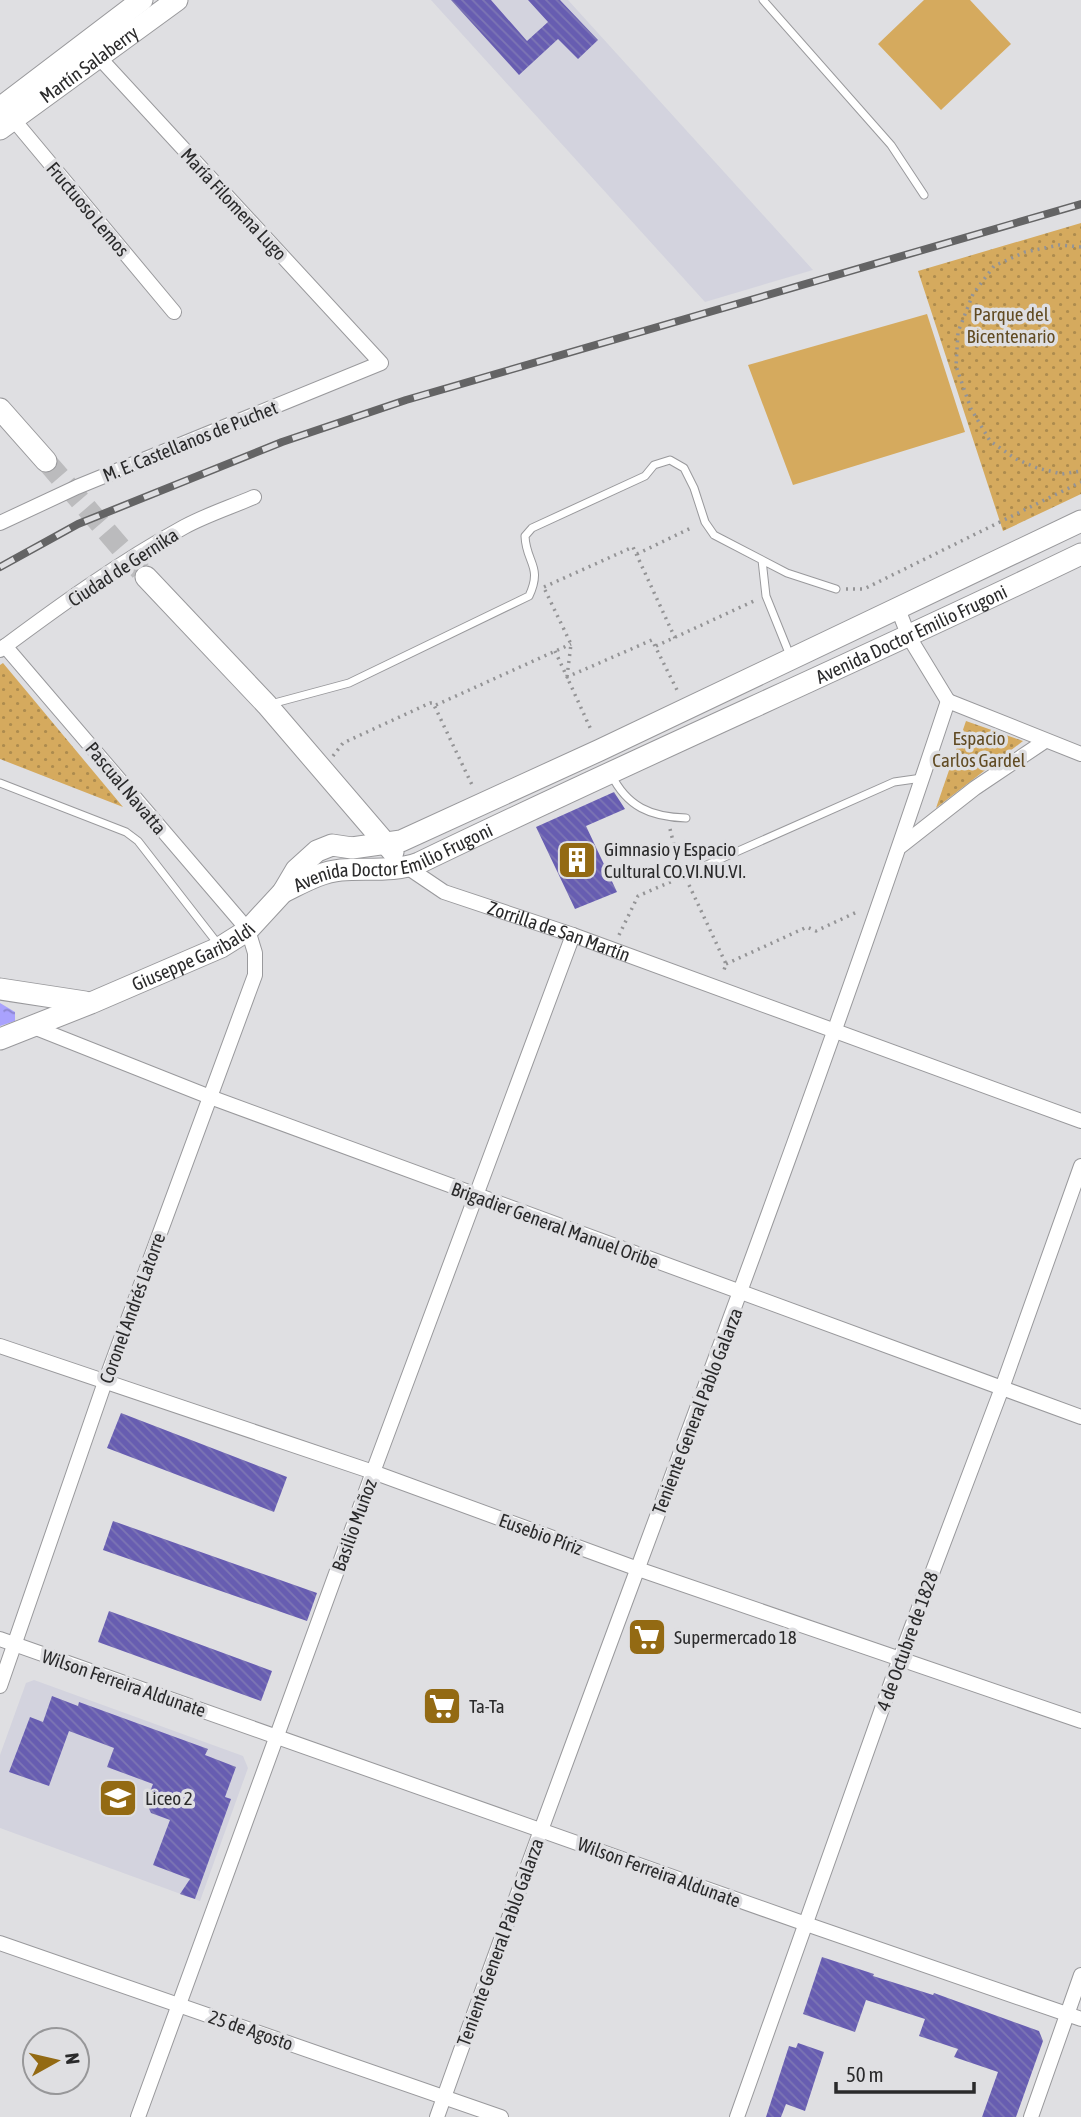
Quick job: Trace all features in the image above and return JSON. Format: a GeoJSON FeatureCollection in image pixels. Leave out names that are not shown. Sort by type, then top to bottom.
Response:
{"type":"FeatureCollection","features":[{"type":"Feature","properties":{"kind":"street","name":"Martín Salaberry"},"geometry":{"type":"LineString","coordinates":[[93,50],[142,0]]}},
{"type":"Feature","properties":{"kind":"street","name":"Martín Salaberry"},"geometry":{"type":"LineString","coordinates":[[4,116],[93,50],[177,0]]}},
{"type":"Feature","properties":{"kind":"street","name":"María Filomena Lugo"},"geometry":{"type":"LineString","coordinates":[[93,50],[381,363]]}},
{"type":"Feature","properties":{"kind":"street","name":"Fructuoso Lemos"},"geometry":{"type":"LineString","coordinates":[[4,116],[174,312]]}},
{"type":"Feature","properties":{"kind":"street","name":"M. E. Castellanos de Puchet"},"geometry":{"type":"LineString","coordinates":[[0,523],[77,487],[381,363]]}},
{"type":"Feature","properties":{"kind":"street"},"geometry":{"type":"LineString","coordinates":[[0,409],[46,461]]}},
{"type":"Feature","properties":{"kind":"street","name":"Ciudad de Gernika"},"geometry":{"type":"LineString","coordinates":[[3,648],[95,583],[169,536],[254,498]]}},
{"type":"Feature","properties":{"kind":"street","name":"Avenida Doctor Emilio Frugoni"},"geometry":{"type":"LineString","coordinates":[[284,892],[296,870],[317,851],[332,845],[352,848],[401,841],[600,750],[1081,521]]}},
{"type":"Feature","properties":{"kind":"street","name":"Avenida Doctor Emilio Frugoni"},"geometry":{"type":"LineString","coordinates":[[284,892],[316,876],[338,870],[407,867],[1081,554]]}},
{"type":"Feature","properties":{"kind":"street","name":"Zorrilla de San Martín"},"geometry":{"type":"LineString","coordinates":[[146,577],[267,705],[386,845],[407,867],[444,892],[612,949],[1081,1121]]}},
{"type":"Feature","properties":{"kind":"street"},"geometry":{"type":"LineString","coordinates":[[898,609],[909,636],[948,701],[1081,754]]}},
{"type":"Feature","properties":{"kind":"street","name":"Pascual Navatta"},"geometry":{"type":"LineString","coordinates":[[3,648],[247,930]]}},
{"type":"Feature","properties":{"kind":"street","name":"Teniente General Pablo Galarza"},"geometry":{"type":"LineString","coordinates":[[437,2117],[541,1829],[741,1293],[900,846],[948,701]]}},
{"type":"Feature","properties":{"kind":"street"},"geometry":{"type":"LineString","coordinates":[[900,846],[975,788],[1045,740]]}},
{"type":"Feature","properties":{"kind":"street"},"geometry":{"type":"LineString","coordinates":[[600,750],[610,772]]}},
{"type":"Feature","properties":{"kind":"street"},"geometry":{"type":"LineString","coordinates":[[338,846],[348,835],[352,821],[345,796]]}},
{"type":"Feature","properties":{"kind":"street","name":"Giuseppe Garibaldi"},"geometry":{"type":"LineString","coordinates":[[0,1039],[221,947],[247,930],[284,892]]}},
{"type":"Feature","properties":{"kind":"street","name":"Coronel Andrés Latorre"},"geometry":{"type":"LineString","coordinates":[[0,1686],[105,1382],[255,975],[255,953],[247,930]]}},
{"type":"Feature","properties":{"kind":"street","name":"Basilio Muñoz"},"geometry":{"type":"LineString","coordinates":[[138,2117],[373,1472],[573,935]]}},
{"type":"Feature","properties":{"kind":"street"},"geometry":{"type":"LineString","coordinates":[[1,988],[91,1003]]}},
{"type":"Feature","properties":{"kind":"street"},"geometry":{"type":"LineString","coordinates":[[26,993],[30,1004],[31,1026]]}},
{"type":"Feature","properties":{"kind":"street","name":"Brigadier General Manuel Oribe"},"geometry":{"type":"LineString","coordinates":[[31,1026],[210,1097],[1081,1417]]}},
{"type":"Feature","properties":{"kind":"street","name":"4 de Octubre de 1828"},"geometry":{"type":"LineString","coordinates":[[737,2117],[900,1658],[1002,1388],[1081,1166]]}},
{"type":"Feature","properties":{"kind":"street","name":"Eusebio Píriz"},"geometry":{"type":"LineString","coordinates":[[0,1346],[373,1472],[638,1569],[1081,1721]]}},
{"type":"Feature","properties":{"kind":"street","name":"Wilson Ferreira Aldunate"},"geometry":{"type":"LineString","coordinates":[[0,1639],[1074,2016]]}},
{"type":"Feature","properties":{"kind":"street","name":"25 de Agosto"},"geometry":{"type":"LineString","coordinates":[[0,1943],[501,2117]]}},
{"type":"Feature","properties":{"kind":"street"},"geometry":{"type":"LineString","coordinates":[[1031,2117],[1074,2016],[1081,1975]]}},
{"type":"Feature","properties":{"kind":"lane"},"geometry":{"type":"LineString","coordinates":[[763,0],[891,145],[924,195]]}},
{"type":"Feature","properties":{"kind":"lane"},"geometry":{"type":"LineString","coordinates":[[267,705],[349,683],[529,596],[535,584],[536,569],[526,547],[525,536],[532,528],[645,475],[654,465],[670,460],[684,468],[705,522],[714,536],[787,573],[836,589]]}},
{"type":"Feature","properties":{"kind":"lane"},"geometry":{"type":"LineString","coordinates":[[762,560],[766,596],[791,659]]}},
{"type":"Feature","properties":{"kind":"lane"},"geometry":{"type":"LineString","coordinates":[[610,772],[620,792],[641,809],[667,818],[687,818]]}},
{"type":"Feature","properties":{"kind":"lane"},"geometry":{"type":"LineString","coordinates":[[684,875],[894,782],[922,779]]}},
{"type":"Feature","properties":{"kind":"lane"},"geometry":{"type":"LineString","coordinates":[[0,783],[126,832],[138,841],[221,947]]}},
{"type":"Feature","properties":{"kind":"path"},"geometry":{"type":"LineString","coordinates":[[1081,247],[1059,245],[1025,252],[994,267],[973,294],[958,332],[956,366],[971,409],[990,441],[1016,459],[1037,468],[1062,474],[1081,471]]}},
{"type":"Feature","properties":{"kind":"path"},"geometry":{"type":"LineString","coordinates":[[836,589],[864,589],[1081,482]]}},
{"type":"Feature","properties":{"kind":"path"},"geometry":{"type":"LineString","coordinates":[[637,554],[705,522]]}},
{"type":"Feature","properties":{"kind":"path"},"geometry":{"type":"LineString","coordinates":[[544,587],[631,547],[634,548],[675,638]]}},
{"type":"Feature","properties":{"kind":"path"},"geometry":{"type":"LineString","coordinates":[[536,569],[571,644],[567,677]]}},
{"type":"Feature","properties":{"kind":"path"},"geometry":{"type":"LineString","coordinates":[[656,646],[766,596]]}},
{"type":"Feature","properties":{"kind":"path"},"geometry":{"type":"LineString","coordinates":[[567,677],[652,640],[686,709]]}},
{"type":"Feature","properties":{"kind":"path"},"geometry":{"type":"LineString","coordinates":[[321,766],[330,761],[343,743],[430,703],[436,705],[571,644]]}},
{"type":"Feature","properties":{"kind":"path"},"geometry":{"type":"LineString","coordinates":[[555,651],[600,750]]}},
{"type":"Feature","properties":{"kind":"path"},"geometry":{"type":"LineString","coordinates":[[436,705],[481,805]]}},
{"type":"Feature","properties":{"kind":"path"},"geometry":{"type":"LineString","coordinates":[[667,818],[679,864],[726,964],[807,927],[816,931],[880,901]]}},
{"type":"Feature","properties":{"kind":"path"},"geometry":{"type":"LineString","coordinates":[[612,949],[638,896],[684,875]]}},
{"type":"Feature","properties":{"kind":"shaded area"},"geometry":{"type":"Polygon","coordinates":[[[431,0],[568,0],[813,270],[705,302],[431,0]]]}},
{"type":"Feature","properties":{"kind":"shaded area","name":"Liceo 2"},"geometry":{"type":"Polygon","coordinates":[[[34,1680],[243,1756],[248,1768],[200,1901],[0,1828],[0,1755],[26,1683],[34,1680]]]}},
{"type":"Feature","properties":{"kind":"green space"},"geometry":{"type":"Polygon","coordinates":[[[924,0],[970,0],[1011,44],[941,110],[878,44],[924,0]]]}},
{"type":"Feature","properties":{"kind":"green space","name":"Parque del Bicentenario"},"geometry":{"type":"Polygon","coordinates":[[[1081,223],[1081,494],[1003,531],[918,271],[1081,223]]]}},
{"type":"Feature","properties":{"kind":"green space"},"geometry":{"type":"Polygon","coordinates":[[[927,314],[965,432],[793,485],[748,365],[927,314]]]}},
{"type":"Feature","properties":{"kind":"green space"},"geometry":{"type":"Polygon","coordinates":[[[3,663],[123,807],[0,759],[0,665],[3,663]]]}},
{"type":"Feature","properties":{"kind":"green space","name":"Espacio Carlos Gardel"},"geometry":{"type":"Polygon","coordinates":[[[966,721],[1023,741],[936,808],[966,721]]]}},
{"type":"Feature","properties":{"kind":"water"},"geometry":{"type":"Polygon","coordinates":[[[0,1003],[15,1012],[15,1021],[0,1026],[0,1003]]]}},
{"type":"Feature","properties":{"kind":"building"},"geometry":{"type":"Polygon","coordinates":[[[451,0],[491,0],[527,41],[548,22],[528,0],[560,0],[598,40],[578,59],[558,39],[519,75],[451,0]]]}},
{"type":"Feature","properties":{"kind":"building","name":"Gimnasio y Espacio Cultural CO.VI.NU.VI."},"geometry":{"type":"Polygon","coordinates":[[[614,792],[625,809],[586,826],[617,892],[575,909],[536,827],[614,792]]]}},
{"type":"Feature","properties":{"kind":"building"},"geometry":{"type":"Polygon","coordinates":[[[121,1413],[287,1477],[274,1512],[107,1448],[121,1413]]]}},
{"type":"Feature","properties":{"kind":"building"},"geometry":{"type":"Polygon","coordinates":[[[113,1521],[317,1593],[307,1621],[103,1550],[113,1521]]]}},
{"type":"Feature","properties":{"kind":"building"},"geometry":{"type":"Polygon","coordinates":[[[109,1611],[272,1671],[261,1701],[98,1642],[109,1611]]]}},
{"type":"Feature","properties":{"kind":"building"},"geometry":{"type":"Polygon","coordinates":[[[52,1696],[78,1706],[79,1702],[208,1749],[205,1755],[236,1767],[225,1797],[231,1799],[195,1899],[180,1894],[190,1879],[153,1865],[170,1820],[151,1813],[146,1802],[153,1784],[107,1767],[114,1748],[69,1731],[49,1786],[9,1772],[30,1717],[43,1722],[52,1696]]]}},
{"type":"Feature","properties":{"kind":"building"},"geometry":{"type":"Polygon","coordinates":[[[822,1957],[1039,2031],[1043,2041],[1016,2117],[982,2117],[998,2072],[954,2057],[958,2049],[919,2036],[925,2019],[866,2000],[855,2032],[803,2014],[822,1957]]]}},
{"type":"Feature","properties":{"kind":"building"},"geometry":{"type":"Polygon","coordinates":[[[798,2043],[824,2052],[805,2111],[786,2104],[781,2117],[766,2117],[789,2046],[796,2048],[798,2043]]]}},
{"type":"Feature","properties":{"kind":"tunnel"},"geometry":{"type":"LineString","coordinates":[[46,461],[146,577]]}},
{"type":"Feature","properties":{"kind":"railway"},"geometry":{"type":"LineString","coordinates":[[0,567],[78,524],[282,442],[406,400],[1081,204]]}},
{"type":"Feature","properties":{"kind":"place","name":"Gimnasio y Espacio Cultural CO.VI.NU.VI."},"geometry":{"type":"Point","coordinates":[577,860]}},
{"type":"Feature","properties":{"kind":"place","name":"Supermercado 18"},"geometry":{"type":"Point","coordinates":[647,1637]}},
{"type":"Feature","properties":{"kind":"place","name":"Ta-Ta"},"geometry":{"type":"Point","coordinates":[442,1706]}},
{"type":"Feature","properties":{"kind":"place","name":"Liceo 2"},"geometry":{"type":"Point","coordinates":[118,1798]}}]}
